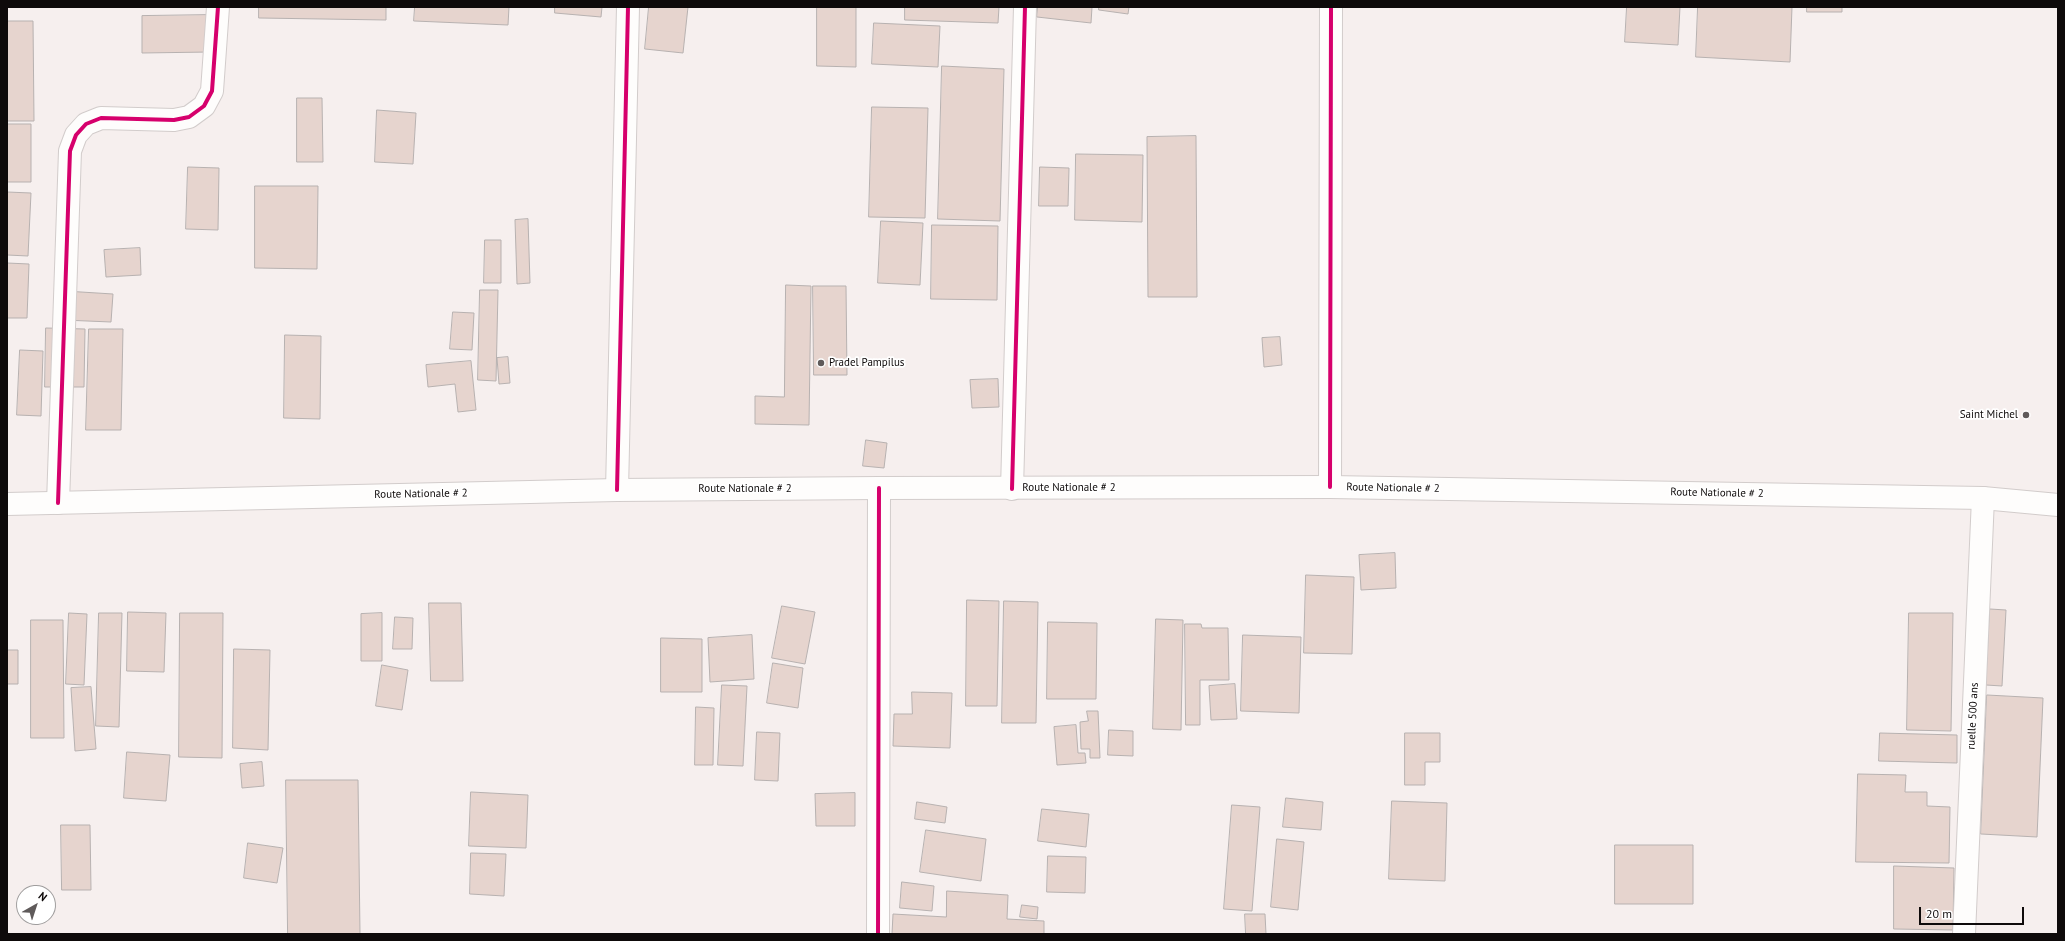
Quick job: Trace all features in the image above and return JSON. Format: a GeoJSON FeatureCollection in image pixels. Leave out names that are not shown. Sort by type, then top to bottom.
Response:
{"type":"FeatureCollection","features":[{"type":"Feature","properties":{"kind":"street"},"geometry":{"type":"LineString","coordinates":[[58,503],[70,151],[76,135],[86,124],[101,118],[174,120],[189,117],[204,106],[212,91],[218,7]]}},
{"type":"Feature","properties":{"kind":"street"},"geometry":{"type":"LineString","coordinates":[[617,490],[628,7]]}},
{"type":"Feature","properties":{"kind":"street"},"geometry":{"type":"LineString","coordinates":[[1012,488],[1025,7]]}},
{"type":"Feature","properties":{"kind":"street"},"geometry":{"type":"LineString","coordinates":[[1330,487],[1331,7]]}},
{"type":"Feature","properties":{"kind":"street","name":"Route Nationale # 2"},"geometry":{"type":"LineString","coordinates":[[7,504],[617,490],[1330,487],[1983,498],[2058,504]]}},
{"type":"Feature","properties":{"kind":"street"},"geometry":{"type":"LineString","coordinates":[[878,934],[879,488]]}},
{"type":"Feature","properties":{"kind":"street","name":"ruelle 500 ans"},"geometry":{"type":"LineString","coordinates":[[1964,934],[1983,498]]}},
{"type":"Feature","properties":{"kind":"building"},"geometry":{"type":"Polygon","coordinates":[[[259,7],[386,7],[386,20],[259,18],[259,7]]]}},
{"type":"Feature","properties":{"kind":"building"},"geometry":{"type":"Polygon","coordinates":[[[415,7],[509,7],[508,25],[414,21],[415,7]]]}},
{"type":"Feature","properties":{"kind":"building"},"geometry":{"type":"Polygon","coordinates":[[[555,7],[602,7],[601,17],[555,13],[555,7]]]}},
{"type":"Feature","properties":{"kind":"building"},"geometry":{"type":"Polygon","coordinates":[[[649,7],[688,7],[683,53],[645,49],[649,7]]]}},
{"type":"Feature","properties":{"kind":"building"},"geometry":{"type":"Polygon","coordinates":[[[817,7],[856,7],[856,67],[817,66],[817,7]]]}},
{"type":"Feature","properties":{"kind":"building"},"geometry":{"type":"Polygon","coordinates":[[[905,7],[999,7],[998,23],[905,20],[905,7]]]}},
{"type":"Feature","properties":{"kind":"building"},"geometry":{"type":"Polygon","coordinates":[[[1038,7],[1092,7],[1091,23],[1037,17],[1038,7]]]}},
{"type":"Feature","properties":{"kind":"building"},"geometry":{"type":"Polygon","coordinates":[[[1099,7],[1129,7],[1128,14],[1099,10],[1099,7]]]}},
{"type":"Feature","properties":{"kind":"building"},"geometry":{"type":"Polygon","coordinates":[[[1627,7],[1680,7],[1678,45],[1625,42],[1627,7]]]}},
{"type":"Feature","properties":{"kind":"building"},"geometry":{"type":"Polygon","coordinates":[[[1698,7],[1792,7],[1790,62],[1696,57],[1698,7]]]}},
{"type":"Feature","properties":{"kind":"building"},"geometry":{"type":"Polygon","coordinates":[[[1807,7],[1842,7],[1842,12],[1807,12],[1807,7]]]}},
{"type":"Feature","properties":{"kind":"building"},"geometry":{"type":"Polygon","coordinates":[[[209,15],[210,52],[142,53],[142,16],[209,15]]]}},
{"type":"Feature","properties":{"kind":"building"},"geometry":{"type":"Polygon","coordinates":[[[7,21],[33,21],[34,121],[7,121],[7,21]]]}},
{"type":"Feature","properties":{"kind":"building"},"geometry":{"type":"Polygon","coordinates":[[[874,23],[940,26],[938,67],[872,64],[874,23]]]}},
{"type":"Feature","properties":{"kind":"building"},"geometry":{"type":"Polygon","coordinates":[[[942,66],[1004,69],[1000,221],[938,219],[942,66]]]}},
{"type":"Feature","properties":{"kind":"building"},"geometry":{"type":"Polygon","coordinates":[[[297,98],[322,98],[323,162],[297,162],[297,98]]]}},
{"type":"Feature","properties":{"kind":"building"},"geometry":{"type":"Polygon","coordinates":[[[872,107],[928,108],[925,218],[869,217],[872,107]]]}},
{"type":"Feature","properties":{"kind":"building"},"geometry":{"type":"Polygon","coordinates":[[[377,110],[416,113],[413,164],[375,162],[377,110]]]}},
{"type":"Feature","properties":{"kind":"building"},"geometry":{"type":"Polygon","coordinates":[[[7,124],[31,124],[31,182],[7,182],[7,124]]]}},
{"type":"Feature","properties":{"kind":"building"},"geometry":{"type":"Polygon","coordinates":[[[1196,136],[1197,297],[1148,297],[1147,137],[1196,136]]]}},
{"type":"Feature","properties":{"kind":"building"},"geometry":{"type":"Polygon","coordinates":[[[1076,154],[1143,155],[1142,222],[1075,220],[1076,154]]]}},
{"type":"Feature","properties":{"kind":"building"},"geometry":{"type":"Polygon","coordinates":[[[188,167],[219,168],[218,230],[186,229],[188,167]]]}},
{"type":"Feature","properties":{"kind":"building"},"geometry":{"type":"Polygon","coordinates":[[[1040,167],[1069,168],[1068,206],[1039,206],[1040,167]]]}},
{"type":"Feature","properties":{"kind":"building"},"geometry":{"type":"Polygon","coordinates":[[[255,186],[318,186],[317,269],[255,268],[255,186]]]}},
{"type":"Feature","properties":{"kind":"building"},"geometry":{"type":"Polygon","coordinates":[[[7,192],[31,193],[28,256],[7,255],[7,192]]]}},
{"type":"Feature","properties":{"kind":"building"},"geometry":{"type":"Polygon","coordinates":[[[528,219],[530,283],[517,284],[515,220],[528,219]]]}},
{"type":"Feature","properties":{"kind":"building"},"geometry":{"type":"Polygon","coordinates":[[[881,221],[923,223],[920,285],[878,283],[881,221]]]}},
{"type":"Feature","properties":{"kind":"building"},"geometry":{"type":"Polygon","coordinates":[[[932,225],[998,226],[997,300],[931,299],[932,225]]]}},
{"type":"Feature","properties":{"kind":"building"},"geometry":{"type":"Polygon","coordinates":[[[485,240],[501,240],[501,283],[484,283],[485,240]]]}},
{"type":"Feature","properties":{"kind":"building"},"geometry":{"type":"Polygon","coordinates":[[[140,248],[141,275],[106,277],[104,250],[140,248]]]}},
{"type":"Feature","properties":{"kind":"building"},"geometry":{"type":"Polygon","coordinates":[[[7,263],[29,264],[27,318],[7,318],[7,263]]]}},
{"type":"Feature","properties":{"kind":"building"},"geometry":{"type":"Polygon","coordinates":[[[786,285],[811,286],[809,425],[755,424],[755,396],[784,397],[786,285]]]}},
{"type":"Feature","properties":{"kind":"building"},"geometry":{"type":"Polygon","coordinates":[[[813,286],[846,286],[847,375],[814,375],[813,286]]]}},
{"type":"Feature","properties":{"kind":"building"},"geometry":{"type":"Polygon","coordinates":[[[480,290],[498,290],[496,381],[478,380],[480,290]]]}},
{"type":"Feature","properties":{"kind":"building"},"geometry":{"type":"Polygon","coordinates":[[[65,291],[113,294],[111,322],[63,320],[65,291]]]}},
{"type":"Feature","properties":{"kind":"building"},"geometry":{"type":"Polygon","coordinates":[[[453,312],[474,313],[472,350],[450,349],[453,312]]]}},
{"type":"Feature","properties":{"kind":"building"},"geometry":{"type":"Polygon","coordinates":[[[46,328],[85,329],[84,387],[45,387],[46,328]]]}},
{"type":"Feature","properties":{"kind":"building"},"geometry":{"type":"Polygon","coordinates":[[[89,329],[123,329],[121,430],[86,430],[89,329]]]}},
{"type":"Feature","properties":{"kind":"building"},"geometry":{"type":"Polygon","coordinates":[[[285,335],[321,336],[320,419],[284,418],[285,335]]]}},
{"type":"Feature","properties":{"kind":"building"},"geometry":{"type":"Polygon","coordinates":[[[1280,337],[1282,365],[1264,367],[1262,338],[1280,337]]]}},
{"type":"Feature","properties":{"kind":"building"},"geometry":{"type":"Polygon","coordinates":[[[20,350],[43,351],[41,416],[17,415],[20,350]]]}},
{"type":"Feature","properties":{"kind":"building"},"geometry":{"type":"Polygon","coordinates":[[[508,357],[510,383],[499,384],[497,358],[508,357]]]}},
{"type":"Feature","properties":{"kind":"building"},"geometry":{"type":"Polygon","coordinates":[[[471,361],[476,410],[458,412],[455,384],[428,387],[426,365],[471,361]]]}},
{"type":"Feature","properties":{"kind":"building"},"geometry":{"type":"Polygon","coordinates":[[[998,379],[999,407],[972,408],[970,380],[998,379]]]}},
{"type":"Feature","properties":{"kind":"building"},"geometry":{"type":"Polygon","coordinates":[[[866,440],[887,443],[884,468],[863,466],[866,440]]]}},
{"type":"Feature","properties":{"kind":"building"},"geometry":{"type":"Polygon","coordinates":[[[1395,553],[1396,588],[1361,590],[1359,555],[1395,553]]]}},
{"type":"Feature","properties":{"kind":"building"},"geometry":{"type":"Polygon","coordinates":[[[1306,575],[1354,577],[1352,654],[1304,653],[1306,575]]]}},
{"type":"Feature","properties":{"kind":"building"},"geometry":{"type":"Polygon","coordinates":[[[967,600],[999,601],[997,706],[966,706],[967,600]]]}},
{"type":"Feature","properties":{"kind":"building"},"geometry":{"type":"Polygon","coordinates":[[[1004,601],[1038,602],[1036,723],[1002,723],[1004,601]]]}},
{"type":"Feature","properties":{"kind":"building"},"geometry":{"type":"Polygon","coordinates":[[[429,603],[461,603],[463,681],[431,681],[429,603]]]}},
{"type":"Feature","properties":{"kind":"building"},"geometry":{"type":"Polygon","coordinates":[[[782,606],[815,612],[805,664],[772,658],[782,606]]]}},
{"type":"Feature","properties":{"kind":"building"},"geometry":{"type":"Polygon","coordinates":[[[1990,609],[2006,610],[2002,686],[1986,685],[1990,609]]]}},
{"type":"Feature","properties":{"kind":"building"},"geometry":{"type":"Polygon","coordinates":[[[128,612],[166,613],[164,672],[127,671],[128,612]]]}},
{"type":"Feature","properties":{"kind":"building"},"geometry":{"type":"Polygon","coordinates":[[[69,613],[87,614],[84,685],[66,684],[69,613]]]}},
{"type":"Feature","properties":{"kind":"building"},"geometry":{"type":"Polygon","coordinates":[[[99,613],[122,613],[119,727],[96,726],[99,613]]]}},
{"type":"Feature","properties":{"kind":"building"},"geometry":{"type":"Polygon","coordinates":[[[180,613],[223,613],[222,758],[179,757],[180,613]]]}},
{"type":"Feature","properties":{"kind":"building"},"geometry":{"type":"Polygon","coordinates":[[[382,613],[382,661],[361,661],[361,614],[382,613]]]}},
{"type":"Feature","properties":{"kind":"building"},"geometry":{"type":"Polygon","coordinates":[[[1909,613],[1953,613],[1951,731],[1907,730],[1909,613]]]}},
{"type":"Feature","properties":{"kind":"building"},"geometry":{"type":"Polygon","coordinates":[[[395,617],[413,618],[412,649],[393,649],[395,617]]]}},
{"type":"Feature","properties":{"kind":"building"},"geometry":{"type":"Polygon","coordinates":[[[1156,619],[1183,620],[1181,730],[1153,729],[1156,619]]]}},
{"type":"Feature","properties":{"kind":"building"},"geometry":{"type":"Polygon","coordinates":[[[31,620],[63,620],[64,738],[31,738],[31,620]]]}},
{"type":"Feature","properties":{"kind":"building"},"geometry":{"type":"Polygon","coordinates":[[[1048,622],[1097,623],[1096,699],[1047,699],[1048,622]]]}},
{"type":"Feature","properties":{"kind":"building"},"geometry":{"type":"Polygon","coordinates":[[[1185,624],[1201,624],[1202,628],[1228,628],[1229,680],[1200,680],[1200,725],[1186,725],[1185,624]]]}},
{"type":"Feature","properties":{"kind":"building"},"geometry":{"type":"Polygon","coordinates":[[[752,635],[754,679],[710,682],[708,638],[752,635]]]}},
{"type":"Feature","properties":{"kind":"building"},"geometry":{"type":"Polygon","coordinates":[[[1243,635],[1301,637],[1299,713],[1241,711],[1243,635]]]}},
{"type":"Feature","properties":{"kind":"building"},"geometry":{"type":"Polygon","coordinates":[[[661,638],[702,639],[702,692],[661,692],[661,638]]]}},
{"type":"Feature","properties":{"kind":"building"},"geometry":{"type":"Polygon","coordinates":[[[234,649],[270,650],[268,750],[233,748],[234,649]]]}},
{"type":"Feature","properties":{"kind":"building"},"geometry":{"type":"Polygon","coordinates":[[[7,650],[18,650],[18,684],[7,684],[7,650]]]}},
{"type":"Feature","properties":{"kind":"building"},"geometry":{"type":"Polygon","coordinates":[[[773,663],[803,668],[798,708],[767,703],[773,663]]]}},
{"type":"Feature","properties":{"kind":"building"},"geometry":{"type":"Polygon","coordinates":[[[382,665],[408,670],[402,710],[376,706],[382,665]]]}},
{"type":"Feature","properties":{"kind":"building"},"geometry":{"type":"Polygon","coordinates":[[[1235,684],[1237,719],[1211,720],[1209,686],[1235,684]]]}},
{"type":"Feature","properties":{"kind":"building"},"geometry":{"type":"Polygon","coordinates":[[[722,685],[747,686],[743,766],[718,765],[722,685]]]}},
{"type":"Feature","properties":{"kind":"building"},"geometry":{"type":"Polygon","coordinates":[[[91,687],[96,749],[75,751],[71,688],[91,687]]]}},
{"type":"Feature","properties":{"kind":"building"},"geometry":{"type":"Polygon","coordinates":[[[912,692],[952,693],[950,748],[893,746],[894,714],[912,714],[912,692]]]}},
{"type":"Feature","properties":{"kind":"building"},"geometry":{"type":"Polygon","coordinates":[[[1987,695],[2043,698],[2037,837],[1981,834],[1987,695]]]}},
{"type":"Feature","properties":{"kind":"building"},"geometry":{"type":"Polygon","coordinates":[[[696,707],[714,708],[713,765],[695,765],[696,707]]]}},
{"type":"Feature","properties":{"kind":"building"},"geometry":{"type":"Polygon","coordinates":[[[1087,711],[1098,711],[1100,758],[1090,758],[1090,749],[1081,749],[1080,722],[1088,721],[1087,711]]]}},
{"type":"Feature","properties":{"kind":"building"},"geometry":{"type":"Polygon","coordinates":[[[1076,725],[1078,753],[1085,753],[1086,763],[1057,765],[1054,727],[1076,725]]]}},
{"type":"Feature","properties":{"kind":"building"},"geometry":{"type":"Polygon","coordinates":[[[1109,730],[1133,731],[1133,756],[1108,755],[1109,730]]]}},
{"type":"Feature","properties":{"kind":"building"},"geometry":{"type":"Polygon","coordinates":[[[757,732],[780,733],[778,781],[755,780],[757,732]]]}},
{"type":"Feature","properties":{"kind":"building"},"geometry":{"type":"Polygon","coordinates":[[[1405,733],[1440,733],[1440,762],[1425,762],[1425,785],[1405,785],[1405,733]]]}},
{"type":"Feature","properties":{"kind":"building"},"geometry":{"type":"Polygon","coordinates":[[[1880,733],[1957,735],[1957,763],[1879,761],[1880,733]]]}},
{"type":"Feature","properties":{"kind":"building"},"geometry":{"type":"Polygon","coordinates":[[[127,752],[170,755],[166,801],[124,798],[127,752]]]}},
{"type":"Feature","properties":{"kind":"building"},"geometry":{"type":"Polygon","coordinates":[[[262,762],[264,786],[242,788],[240,764],[262,762]]]}},
{"type":"Feature","properties":{"kind":"building"},"geometry":{"type":"Polygon","coordinates":[[[1858,774],[1906,775],[1905,792],[1927,792],[1927,806],[1950,807],[1949,863],[1856,862],[1858,774]]]}},
{"type":"Feature","properties":{"kind":"building"},"geometry":{"type":"Polygon","coordinates":[[[286,780],[358,780],[360,934],[288,934],[286,780]]]}},
{"type":"Feature","properties":{"kind":"building"},"geometry":{"type":"Polygon","coordinates":[[[471,792],[528,795],[526,848],[469,846],[471,792]]]}},
{"type":"Feature","properties":{"kind":"building"},"geometry":{"type":"Polygon","coordinates":[[[855,793],[855,826],[816,826],[815,794],[855,793]]]}},
{"type":"Feature","properties":{"kind":"building"},"geometry":{"type":"Polygon","coordinates":[[[1286,798],[1323,802],[1321,830],[1283,827],[1286,798]]]}},
{"type":"Feature","properties":{"kind":"building"},"geometry":{"type":"Polygon","coordinates":[[[1392,801],[1447,803],[1445,881],[1389,879],[1392,801]]]}},
{"type":"Feature","properties":{"kind":"building"},"geometry":{"type":"Polygon","coordinates":[[[917,802],[947,807],[945,823],[915,819],[917,802]]]}},
{"type":"Feature","properties":{"kind":"building"},"geometry":{"type":"Polygon","coordinates":[[[1232,805],[1260,807],[1252,911],[1224,909],[1232,805]]]}},
{"type":"Feature","properties":{"kind":"building"},"geometry":{"type":"Polygon","coordinates":[[[1042,809],[1089,814],[1086,847],[1038,841],[1042,809]]]}},
{"type":"Feature","properties":{"kind":"building"},"geometry":{"type":"Polygon","coordinates":[[[61,825],[90,825],[91,890],[62,890],[61,825]]]}},
{"type":"Feature","properties":{"kind":"building"},"geometry":{"type":"Polygon","coordinates":[[[926,830],[986,839],[981,881],[920,872],[926,830]]]}},
{"type":"Feature","properties":{"kind":"building"},"geometry":{"type":"Polygon","coordinates":[[[1277,839],[1304,842],[1298,910],[1271,907],[1277,839]]]}},
{"type":"Feature","properties":{"kind":"building"},"geometry":{"type":"Polygon","coordinates":[[[248,843],[283,848],[277,883],[244,878],[248,843]]]}},
{"type":"Feature","properties":{"kind":"building"},"geometry":{"type":"Polygon","coordinates":[[[1615,845],[1693,845],[1693,904],[1615,904],[1615,845]]]}},
{"type":"Feature","properties":{"kind":"building"},"geometry":{"type":"Polygon","coordinates":[[[471,853],[506,854],[504,896],[470,894],[471,853]]]}},
{"type":"Feature","properties":{"kind":"building"},"geometry":{"type":"Polygon","coordinates":[[[1048,856],[1086,857],[1085,893],[1047,892],[1048,856]]]}},
{"type":"Feature","properties":{"kind":"building"},"geometry":{"type":"Polygon","coordinates":[[[1894,866],[1954,868],[1953,930],[1894,929],[1894,866]]]}},
{"type":"Feature","properties":{"kind":"building"},"geometry":{"type":"Polygon","coordinates":[[[902,882],[934,886],[932,911],[900,908],[902,882]]]}},
{"type":"Feature","properties":{"kind":"building"},"geometry":{"type":"Polygon","coordinates":[[[947,891],[1008,895],[1007,919],[1044,921],[1044,934],[892,934],[893,914],[946,917],[947,891]]]}},
{"type":"Feature","properties":{"kind":"building"},"geometry":{"type":"Polygon","coordinates":[[[1022,905],[1038,907],[1037,919],[1020,917],[1022,905]]]}},
{"type":"Feature","properties":{"kind":"building"},"geometry":{"type":"Polygon","coordinates":[[[1245,914],[1265,914],[1266,934],[1246,934],[1245,914]]]}},
{"type":"Feature","properties":{"kind":"cycle path"},"geometry":{"type":"LineString","coordinates":[[58,503],[70,151],[76,135],[86,124],[101,118],[174,120],[189,117],[204,106],[212,91],[218,7]]}},
{"type":"Feature","properties":{"kind":"cycle path"},"geometry":{"type":"LineString","coordinates":[[617,490],[628,7]]}},
{"type":"Feature","properties":{"kind":"cycle path"},"geometry":{"type":"LineString","coordinates":[[1012,489],[1025,7]]}},
{"type":"Feature","properties":{"kind":"cycle path"},"geometry":{"type":"LineString","coordinates":[[1330,487],[1331,7]]}},
{"type":"Feature","properties":{"kind":"cycle path"},"geometry":{"type":"LineString","coordinates":[[878,934],[879,488]]}},
{"type":"Feature","properties":{"kind":"place","name":"Pradel Pampilus"},"geometry":{"type":"Point","coordinates":[821,363]}},
{"type":"Feature","properties":{"kind":"place","name":"Saint Michel"},"geometry":{"type":"Point","coordinates":[2026,415]}}]}
